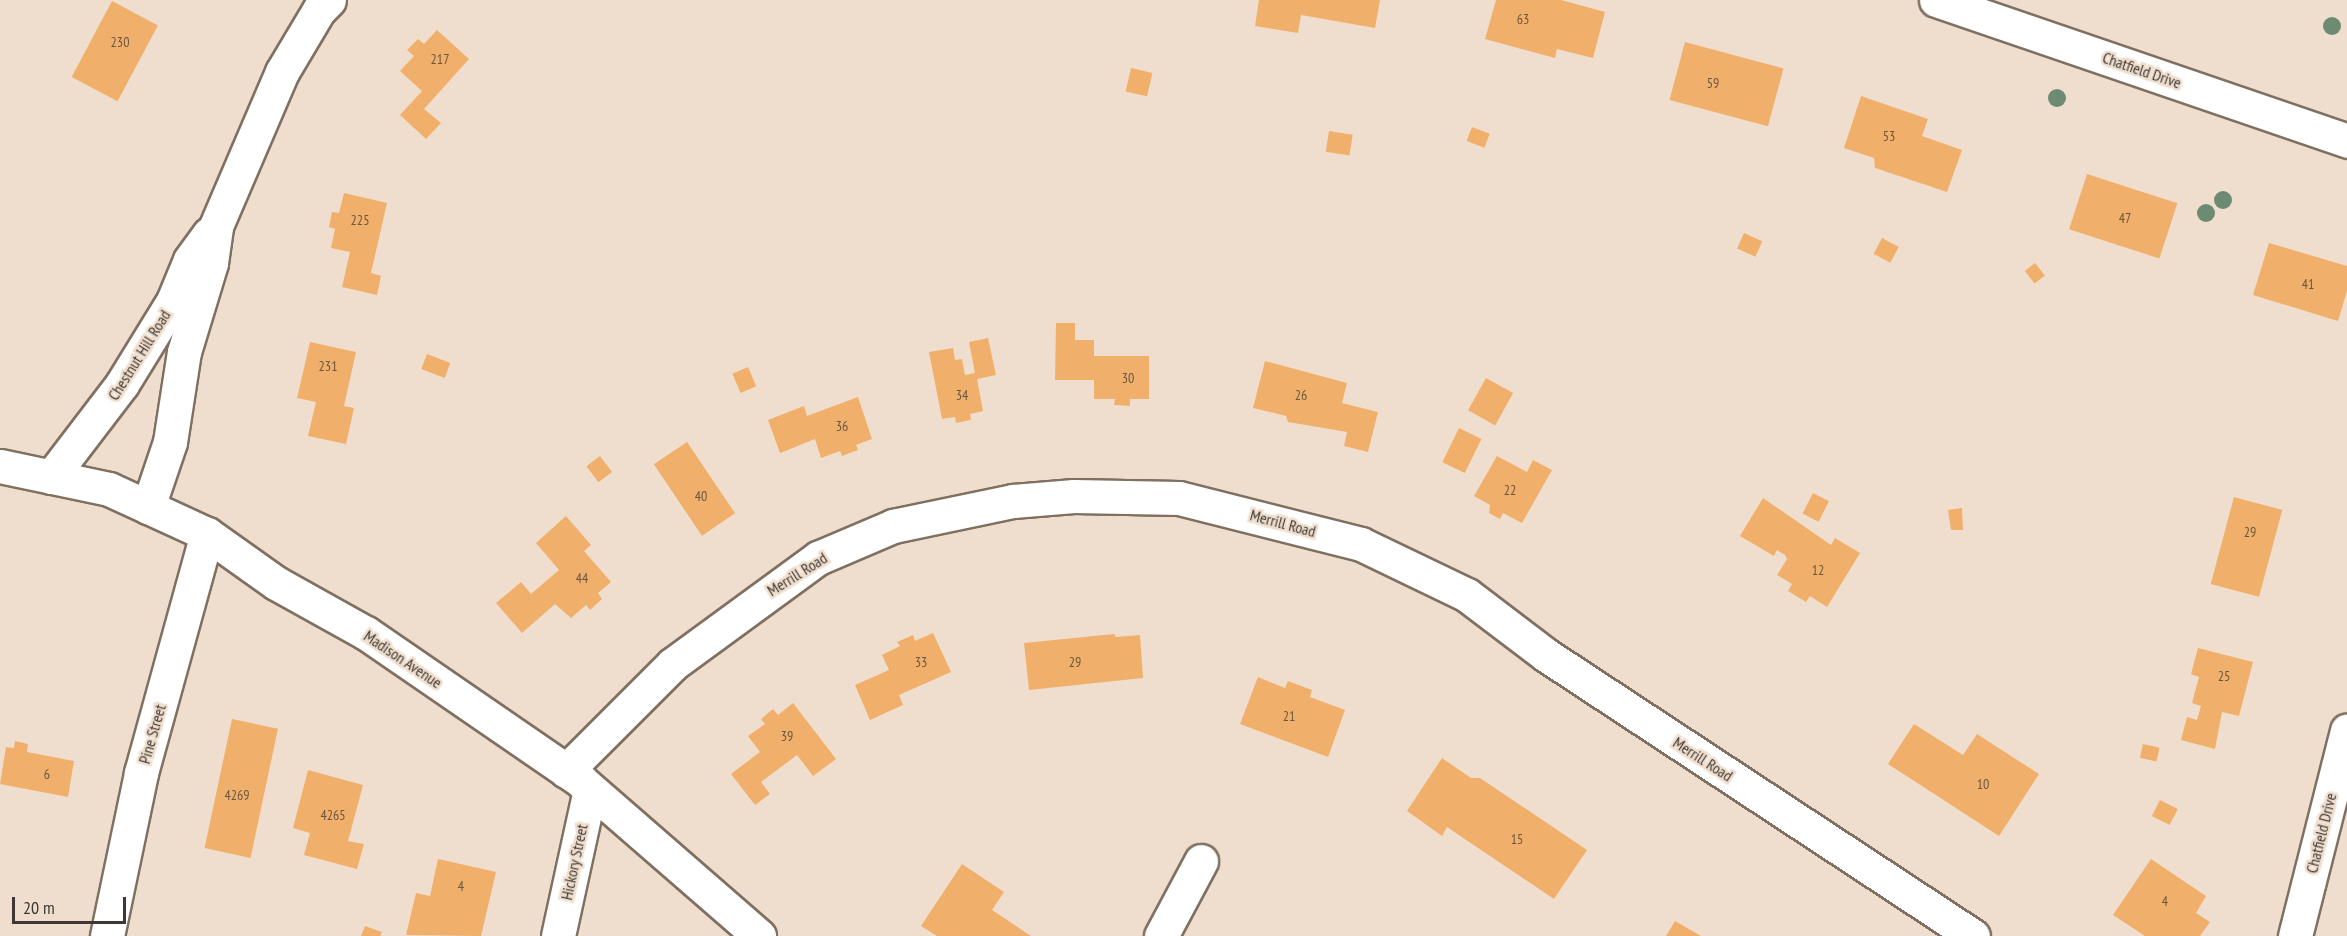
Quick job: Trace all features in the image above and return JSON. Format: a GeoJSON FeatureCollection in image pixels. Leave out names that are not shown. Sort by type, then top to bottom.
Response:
{"type":"FeatureCollection","features":[{"type":"Feature","properties":{"kind":"street","name":"Chestnut Hill Road"},"geometry":{"type":"LineString","coordinates":[[51,477],[122,384],[172,302],[190,260],[216,226],[282,72],[319,10],[329,0]]}},
{"type":"Feature","properties":{"kind":"street","name":"Chatfield Drive"},"geometry":{"type":"LineString","coordinates":[[1936,0],[2347,141]]}},
{"type":"Feature","properties":{"kind":"street","name":"Chestnut Hill Road"},"geometry":{"type":"LineString","coordinates":[[148,507],[170,442],[184,352],[212,263],[216,226]]}},
{"type":"Feature","properties":{"kind":"street","name":"Madison Avenue"},"geometry":{"type":"LineString","coordinates":[[0,466],[109,489],[207,534],[276,583],[366,633],[578,780],[759,936]]}},
{"type":"Feature","properties":{"kind":"street","name":"Merrill Road"},"geometry":{"type":"LineString","coordinates":[[578,780],[673,664],[818,558],[893,526],[1013,501],[1074,496],[1179,498],[1361,544],[1467,595],[1546,655],[1973,936]]}},
{"type":"Feature","properties":{"kind":"street","name":"Pine Street"},"geometry":{"type":"LineString","coordinates":[[107,936],[141,773],[207,534]]}},
{"type":"Feature","properties":{"kind":"street","name":"Chatfield Drive"},"geometry":{"type":"LineString","coordinates":[[2295,936],[2347,730]]}},
{"type":"Feature","properties":{"kind":"street","name":"Hickory Street"},"geometry":{"type":"LineString","coordinates":[[558,936],[578,780]]}},
{"type":"Feature","properties":{"kind":"street"},"geometry":{"type":"LineString","coordinates":[[1161,936],[1201,861]]}},
{"type":"Feature","properties":{"kind":"building"},"geometry":{"type":"Polygon","coordinates":[[[1259,0],[1380,0],[1375,28],[1301,15],[1298,33],[1255,26],[1259,0]]]}},
{"type":"Feature","properties":{"kind":"building"},"geometry":{"type":"Polygon","coordinates":[[[1496,0],[1561,0],[1605,12],[1593,58],[1557,49],[1555,58],[1485,39],[1496,0]]]}},
{"type":"Feature","properties":{"kind":"building"},"geometry":{"type":"Polygon","coordinates":[[[112,1],[158,25],[118,101],[72,77],[112,1]]]}},
{"type":"Feature","properties":{"kind":"building"},"geometry":{"type":"Polygon","coordinates":[[[437,30],[469,59],[424,109],[441,123],[426,139],[400,115],[422,91],[400,71],[414,56],[407,50],[418,39],[424,44],[437,30]]]}},
{"type":"Feature","properties":{"kind":"building"},"geometry":{"type":"Polygon","coordinates":[[[1685,42],[1784,68],[1768,126],[1669,100],[1685,42]]]}},
{"type":"Feature","properties":{"kind":"building"},"geometry":{"type":"Polygon","coordinates":[[[1131,68],[1152,73],[1147,96],[1126,91],[1131,68]]]}},
{"type":"Feature","properties":{"kind":"building"},"geometry":{"type":"Polygon","coordinates":[[[1861,96],[1928,119],[1922,136],[1962,150],[1947,192],[1875,168],[1874,158],[1844,148],[1861,96]]]}},
{"type":"Feature","properties":{"kind":"building"},"geometry":{"type":"Polygon","coordinates":[[[1472,127],[1490,134],[1484,148],[1467,141],[1472,127]]]}},
{"type":"Feature","properties":{"kind":"building"},"geometry":{"type":"Polygon","coordinates":[[[1329,131],[1353,135],[1349,155],[1326,152],[1329,131]]]}},
{"type":"Feature","properties":{"kind":"building"},"geometry":{"type":"Polygon","coordinates":[[[2087,174],[2177,203],[2159,259],[2069,229],[2087,174]]]}},
{"type":"Feature","properties":{"kind":"building"},"geometry":{"type":"Polygon","coordinates":[[[344,193],[387,203],[371,273],[381,276],[377,295],[342,287],[350,252],[331,248],[335,229],[329,227],[332,212],[339,213],[344,193]]]}},
{"type":"Feature","properties":{"kind":"building"},"geometry":{"type":"Polygon","coordinates":[[[1744,233],[1762,241],[1755,257],[1737,249],[1744,233]]]}},
{"type":"Feature","properties":{"kind":"building"},"geometry":{"type":"Polygon","coordinates":[[[1882,238],[1899,247],[1890,263],[1874,254],[1882,238]]]}},
{"type":"Feature","properties":{"kind":"building"},"geometry":{"type":"Polygon","coordinates":[[[2269,243],[2347,266],[2347,291],[2338,321],[2253,295],[2269,243]]]}},
{"type":"Feature","properties":{"kind":"building"},"geometry":{"type":"Polygon","coordinates":[[[2035,263],[2045,276],[2035,284],[2025,271],[2035,263]]]}},
{"type":"Feature","properties":{"kind":"building"},"geometry":{"type":"Polygon","coordinates":[[[1056,323],[1075,323],[1075,340],[1094,340],[1094,356],[1149,356],[1149,399],[1130,399],[1130,406],[1114,405],[1115,399],[1094,399],[1094,380],[1055,380],[1056,323]]]}},
{"type":"Feature","properties":{"kind":"building"},"geometry":{"type":"Polygon","coordinates":[[[988,338],[996,375],[977,379],[983,411],[970,414],[971,420],[956,423],[955,417],[942,419],[929,352],[953,348],[955,360],[962,359],[965,375],[975,373],[969,342],[988,338]]]}},
{"type":"Feature","properties":{"kind":"building"},"geometry":{"type":"Polygon","coordinates":[[[310,342],[356,352],[344,406],[354,408],[346,444],[308,436],[316,402],[297,398],[310,342]]]}},
{"type":"Feature","properties":{"kind":"building"},"geometry":{"type":"Polygon","coordinates":[[[427,354],[450,363],[445,378],[421,369],[427,354]]]}},
{"type":"Feature","properties":{"kind":"building"},"geometry":{"type":"Polygon","coordinates":[[[1265,361],[1347,383],[1342,403],[1378,412],[1368,452],[1344,446],[1347,432],[1288,422],[1286,416],[1253,408],[1265,361]]]}},
{"type":"Feature","properties":{"kind":"building"},"geometry":{"type":"Polygon","coordinates":[[[748,367],[756,386],[741,393],[732,374],[748,367]]]}},
{"type":"Feature","properties":{"kind":"building"},"geometry":{"type":"Polygon","coordinates":[[[1486,378],[1513,393],[1495,425],[1468,410],[1486,378]]]}},
{"type":"Feature","properties":{"kind":"building"},"geometry":{"type":"Polygon","coordinates":[[[858,397],[872,439],[856,445],[858,450],[842,456],[840,451],[821,458],[815,439],[780,453],[768,420],[804,406],[807,416],[858,397]]]}},
{"type":"Feature","properties":{"kind":"building"},"geometry":{"type":"Polygon","coordinates":[[[1459,428],[1481,439],[1465,473],[1442,462],[1459,428]]]}},
{"type":"Feature","properties":{"kind":"building"},"geometry":{"type":"Polygon","coordinates":[[[687,442],[735,513],[702,536],[654,464],[687,442]]]}},
{"type":"Feature","properties":{"kind":"building"},"geometry":{"type":"Polygon","coordinates":[[[600,456],[612,472],[598,482],[586,466],[600,456]]]}},
{"type":"Feature","properties":{"kind":"building"},"geometry":{"type":"Polygon","coordinates":[[[1497,456],[1527,472],[1533,460],[1552,470],[1522,523],[1503,513],[1500,519],[1489,513],[1490,505],[1474,496],[1497,456]]]}},
{"type":"Feature","properties":{"kind":"building"},"geometry":{"type":"Polygon","coordinates":[[[1813,493],[1829,501],[1819,522],[1803,513],[1813,493]]]}},
{"type":"Feature","properties":{"kind":"building"},"geometry":{"type":"Polygon","coordinates":[[[2234,497],[2282,510],[2259,597],[2211,584],[2234,497]]]}},
{"type":"Feature","properties":{"kind":"building"},"geometry":{"type":"Polygon","coordinates":[[[1763,498],[1831,545],[1835,538],[1860,553],[1827,607],[1810,596],[1806,602],[1788,591],[1792,584],[1777,575],[1787,559],[1785,555],[1777,550],[1774,556],[1740,536],[1763,498]]]}},
{"type":"Feature","properties":{"kind":"building"},"geometry":{"type":"Polygon","coordinates":[[[1962,508],[1963,530],[1951,530],[1948,510],[1962,508]]]}},
{"type":"Feature","properties":{"kind":"building"},"geometry":{"type":"Polygon","coordinates":[[[566,516],[591,545],[584,551],[611,582],[598,593],[602,599],[590,610],[586,605],[571,618],[555,604],[522,633],[496,603],[521,582],[531,594],[559,570],[536,543],[566,516]]]}},
{"type":"Feature","properties":{"kind":"building"},"geometry":{"type":"Polygon","coordinates":[[[933,633],[951,672],[899,695],[903,705],[870,720],[855,685],[889,670],[882,655],[900,646],[897,642],[913,635],[915,641],[933,633]]]}},
{"type":"Feature","properties":{"kind":"building"},"geometry":{"type":"Polygon","coordinates":[[[1114,634],[1116,637],[1140,635],[1143,678],[1029,690],[1024,643],[1114,634]]]}},
{"type":"Feature","properties":{"kind":"building"},"geometry":{"type":"Polygon","coordinates":[[[2198,648],[2253,662],[2239,716],[2222,712],[2215,749],[2181,740],[2187,717],[2197,720],[2201,706],[2192,703],[2199,677],[2191,674],[2198,648]]]}},
{"type":"Feature","properties":{"kind":"building"},"geometry":{"type":"Polygon","coordinates":[[[1258,677],[1285,688],[1288,681],[1312,690],[1310,697],[1345,710],[1328,757],[1240,724],[1258,677]]]}},
{"type":"Feature","properties":{"kind":"building"},"geometry":{"type":"Polygon","coordinates":[[[793,703],[836,759],[813,776],[797,755],[761,782],[770,794],[755,805],[731,774],[760,752],[748,736],[765,724],[761,719],[773,709],[778,715],[793,703]]]}},
{"type":"Feature","properties":{"kind":"building"},"geometry":{"type":"Polygon","coordinates":[[[232,719],[278,729],[251,858],[205,848],[232,719]]]}},
{"type":"Feature","properties":{"kind":"building"},"geometry":{"type":"Polygon","coordinates":[[[1914,724],[1963,755],[1977,734],[2039,774],[1999,836],[1888,764],[1914,724]]]}},
{"type":"Feature","properties":{"kind":"building"},"geometry":{"type":"Polygon","coordinates":[[[15,741],[28,744],[27,752],[74,761],[68,797],[0,784],[6,747],[14,748],[15,741]]]}},
{"type":"Feature","properties":{"kind":"building"},"geometry":{"type":"Polygon","coordinates":[[[2143,744],[2160,748],[2156,761],[2140,758],[2143,744]]]}},
{"type":"Feature","properties":{"kind":"building"},"geometry":{"type":"Polygon","coordinates":[[[1442,758],[1471,778],[1480,778],[1587,850],[1554,899],[1447,827],[1442,836],[1407,811],[1442,758]]]}},
{"type":"Feature","properties":{"kind":"building"},"geometry":{"type":"Polygon","coordinates":[[[308,770],[363,785],[348,841],[364,844],[357,869],[304,855],[310,833],[293,828],[308,770]]]}},
{"type":"Feature","properties":{"kind":"building"},"geometry":{"type":"Polygon","coordinates":[[[2160,800],[2178,809],[2170,825],[2152,816],[2160,800]]]}},
{"type":"Feature","properties":{"kind":"building"},"geometry":{"type":"Polygon","coordinates":[[[438,859],[496,872],[481,936],[406,935],[416,893],[430,896],[438,859]]]}},
{"type":"Feature","properties":{"kind":"building"},"geometry":{"type":"Polygon","coordinates":[[[2151,859],[2206,896],[2196,913],[2210,922],[2200,936],[2145,936],[2113,915],[2151,859]]]}},
{"type":"Feature","properties":{"kind":"building"},"geometry":{"type":"Polygon","coordinates":[[[962,864],[1004,892],[992,910],[1031,936],[937,936],[921,926],[962,864]]]}},
{"type":"Feature","properties":{"kind":"building"},"geometry":{"type":"Polygon","coordinates":[[[1675,921],[1701,936],[1666,936],[1675,921]]]}},
{"type":"Feature","properties":{"kind":"building"},"geometry":{"type":"Polygon","coordinates":[[[365,926],[382,932],[380,936],[361,936],[365,926]]]}}]}
